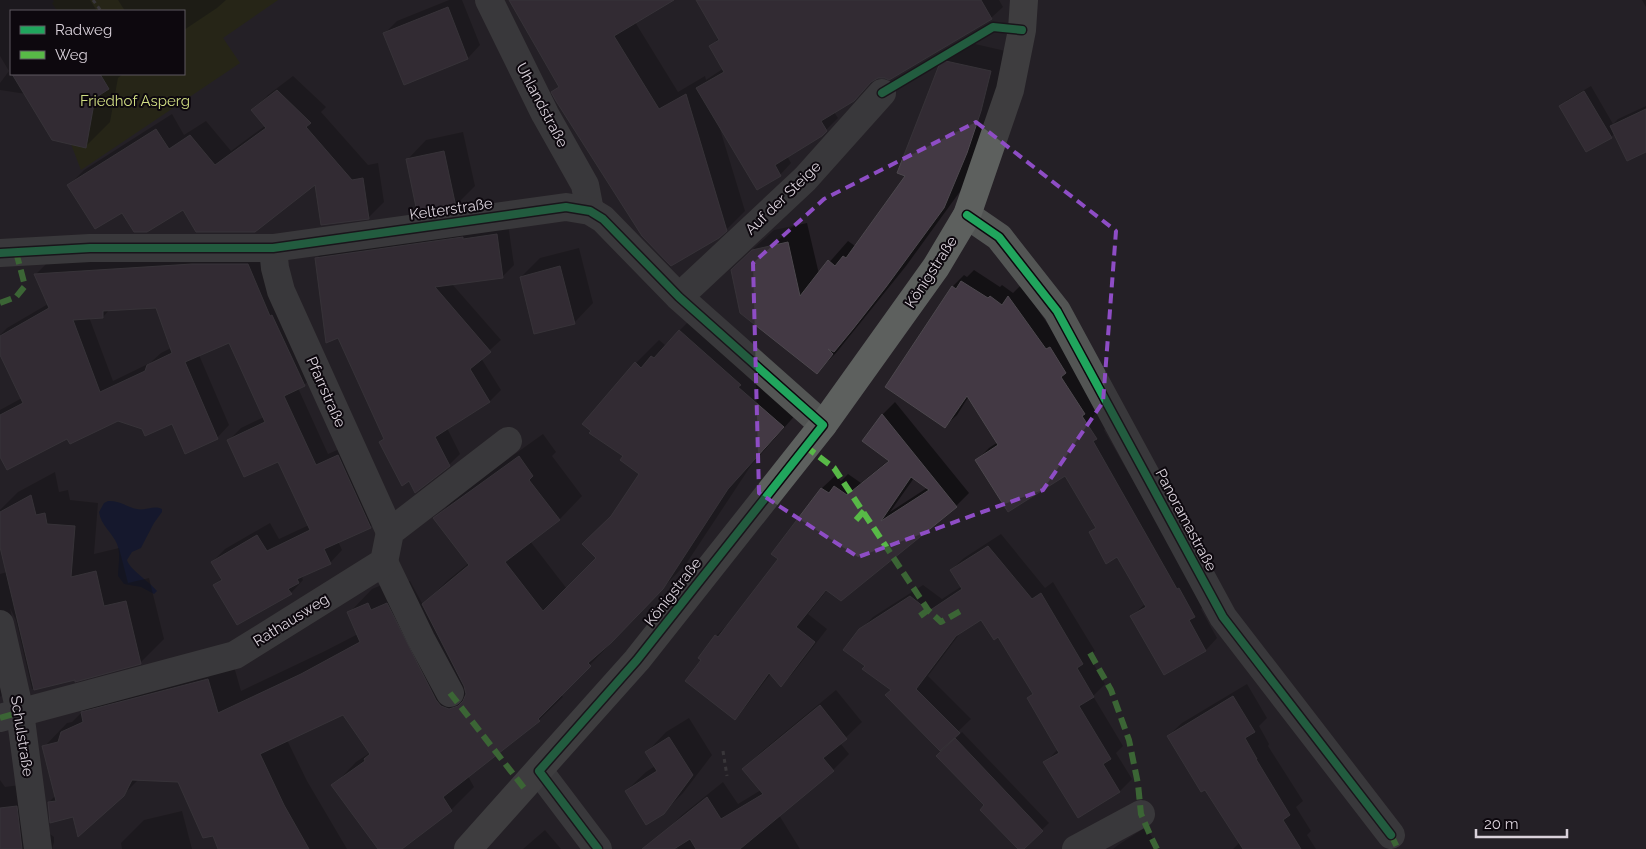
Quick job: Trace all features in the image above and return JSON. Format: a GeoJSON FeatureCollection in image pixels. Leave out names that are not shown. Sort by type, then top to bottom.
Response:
{"type":"FeatureCollection","features":[{"type":"Feature","properties":{"kind":"main road","name":"Königstraße"},"geometry":{"type":"LineString","coordinates":[[468,849],[637,660],[823,425],[936,267],[967,215],[1010,90],[1022,30],[1024,0]]}},
{"type":"Feature","properties":{"kind":"street","name":"Uhlandstraße"},"geometry":{"type":"LineString","coordinates":[[488,0],[545,114],[585,186],[590,211]]}},
{"type":"Feature","properties":{"kind":"street","name":"Auf der Steige"},"geometry":{"type":"LineString","coordinates":[[679,298],[810,174],[882,93]]}},
{"type":"Feature","properties":{"kind":"street","name":"Kelterstraße"},"geometry":{"type":"LineString","coordinates":[[0,253],[90,248],[273,248],[566,207],[590,211],[603,219],[679,298],[823,425]]}},
{"type":"Feature","properties":{"kind":"street","name":"Panoramastraße"},"geometry":{"type":"LineString","coordinates":[[967,215],[999,237],[1057,312],[1222,617],[1391,835]]}},
{"type":"Feature","properties":{"kind":"street","name":"Pfarrstraße"},"geometry":{"type":"LineString","coordinates":[[273,248],[275,268],[281,290],[390,532]]}},
{"type":"Feature","properties":{"kind":"street"},"geometry":{"type":"LineString","coordinates":[[450,693],[420,639],[384,562],[390,532],[508,441]]}},
{"type":"Feature","properties":{"kind":"street","name":"Rathausweg"},"geometry":{"type":"LineString","coordinates":[[10,715],[235,655],[384,562]]}},
{"type":"Feature","properties":{"kind":"street","name":"Schulstraße"},"geometry":{"type":"LineString","coordinates":[[0,624],[10,715],[38,849]]}},
{"type":"Feature","properties":{"kind":"street"},"geometry":{"type":"LineString","coordinates":[[539,771],[598,849]]}},
{"type":"Feature","properties":{"kind":"street"},"geometry":{"type":"LineString","coordinates":[[1076,849],[1141,814]]}},
{"type":"Feature","properties":{"kind":"path"},"geometry":{"type":"LineString","coordinates":[[723,751],[727,776]]}},
{"type":"Feature","properties":{"kind":"highlighted area"},"geometry":{"type":"Polygon","coordinates":[[[976,122],[1116,231],[1103,402],[1043,490],[858,557],[759,493],[753,263],[824,199],[976,122]]]}},
{"type":"Feature","properties":{"kind":"green space","name":"Friedhof Asperg"},"geometry":{"type":"Polygon","coordinates":[[[53,0],[278,0],[223,38],[240,63],[81,170],[71,144],[89,132],[92,115],[85,104],[109,89],[101,75],[185,75],[185,10],[56,10],[52,3],[54,2],[53,0]]]}},
{"type":"Feature","properties":{"kind":"water"},"geometry":{"type":"Polygon","coordinates":[[[108,501],[137,509],[162,509],[141,548],[132,552],[127,560],[132,568],[154,587],[157,591],[154,594],[141,587],[124,584],[118,576],[118,548],[102,521],[99,512],[104,503],[108,501]]]}},
{"type":"Feature","properties":{"kind":"building"},"geometry":{"type":"Polygon","coordinates":[[[509,0],[674,0],[614,36],[659,109],[686,94],[727,231],[719,238],[671,266],[642,236],[556,101],[551,92],[559,87],[509,0]]]}},
{"type":"Feature","properties":{"kind":"building"},"geometry":{"type":"Polygon","coordinates":[[[696,0],[981,0],[992,19],[889,80],[878,78],[871,82],[854,101],[821,121],[827,131],[822,136],[775,165],[781,176],[757,190],[696,88],[724,72],[709,46],[719,40],[696,0]]]}},
{"type":"Feature","properties":{"kind":"building"},"geometry":{"type":"Polygon","coordinates":[[[448,7],[468,59],[404,85],[383,33],[448,7]]]}},
{"type":"Feature","properties":{"kind":"building"},"geometry":{"type":"Polygon","coordinates":[[[941,60],[991,71],[981,111],[967,153],[944,208],[853,329],[834,352],[828,349],[833,354],[817,374],[740,313],[731,270],[752,250],[788,242],[800,296],[828,260],[835,266],[843,256],[846,258],[905,176],[897,173],[941,60]]]}},
{"type":"Feature","properties":{"kind":"building"},"geometry":{"type":"Polygon","coordinates":[[[13,75],[101,75],[109,89],[95,98],[86,148],[52,140],[13,75]]]}},
{"type":"Feature","properties":{"kind":"building"},"geometry":{"type":"Polygon","coordinates":[[[277,90],[311,123],[306,127],[352,180],[363,178],[369,219],[321,225],[315,185],[255,232],[196,232],[183,210],[147,232],[134,232],[122,213],[95,229],[67,185],[156,129],[169,149],[190,135],[215,165],[266,128],[251,110],[277,90]]]}},
{"type":"Feature","properties":{"kind":"building"},"geometry":{"type":"Polygon","coordinates":[[[1584,91],[1612,138],[1586,152],[1559,106],[1584,91]]]}},
{"type":"Feature","properties":{"kind":"building"},"geometry":{"type":"Polygon","coordinates":[[[1646,109],[1646,152],[1627,161],[1610,126],[1646,109]]]}},
{"type":"Feature","properties":{"kind":"building"},"geometry":{"type":"Polygon","coordinates":[[[444,151],[456,207],[417,212],[406,159],[444,151]]]}},
{"type":"Feature","properties":{"kind":"building"},"geometry":{"type":"Polygon","coordinates":[[[497,234],[503,278],[435,287],[491,352],[470,369],[490,402],[435,437],[450,466],[415,493],[409,481],[402,486],[379,442],[384,439],[338,338],[326,343],[315,258],[497,234]]]}},
{"type":"Feature","properties":{"kind":"building"},"geometry":{"type":"Polygon","coordinates":[[[192,264],[248,264],[270,316],[272,315],[305,386],[284,396],[316,465],[338,455],[371,528],[324,549],[331,564],[297,579],[299,583],[288,589],[292,594],[237,625],[213,585],[222,580],[211,562],[257,535],[267,551],[310,530],[278,462],[244,477],[227,440],[265,422],[229,343],[185,362],[218,439],[185,454],[172,424],[145,436],[142,429],[118,421],[70,444],[67,439],[7,470],[0,457],[0,415],[23,403],[0,355],[0,336],[49,308],[34,274],[192,264]],[[156,308],[103,311],[103,318],[73,320],[100,392],[145,371],[147,365],[172,353],[156,308]]]}},
{"type":"Feature","properties":{"kind":"building"},"geometry":{"type":"Polygon","coordinates":[[[560,266],[575,324],[534,334],[520,277],[560,266]]]}},
{"type":"Feature","properties":{"kind":"building"},"geometry":{"type":"Polygon","coordinates":[[[961,281],[988,298],[990,296],[1002,305],[1008,296],[1046,349],[1050,347],[1066,373],[1061,377],[1085,414],[1082,416],[1097,439],[1093,441],[1177,589],[1179,588],[1195,617],[1189,620],[1206,651],[1164,675],[1130,616],[1146,607],[1117,557],[1106,564],[1089,532],[1096,528],[1065,476],[1008,512],[975,460],[998,445],[967,396],[945,428],[885,387],[952,286],[956,289],[961,281]]]}},
{"type":"Feature","properties":{"kind":"building"},"geometry":{"type":"Polygon","coordinates":[[[679,330],[741,385],[738,387],[784,427],[728,489],[663,589],[611,643],[588,663],[591,666],[538,719],[540,721],[443,797],[452,811],[402,849],[378,849],[331,785],[365,761],[364,759],[370,754],[343,715],[260,754],[284,805],[309,849],[218,849],[213,836],[203,838],[178,782],[132,780],[124,796],[78,837],[73,817],[50,823],[48,802],[56,801],[42,746],[58,742],[61,732],[83,722],[81,712],[208,679],[218,713],[301,674],[360,642],[347,612],[368,603],[371,610],[387,603],[436,700],[441,706],[449,709],[458,706],[466,694],[464,686],[422,604],[469,565],[433,518],[519,456],[533,476],[529,480],[560,520],[505,562],[543,611],[596,558],[582,544],[611,516],[639,474],[620,460],[623,456],[589,433],[591,431],[582,424],[635,362],[641,368],[651,356],[654,358],[679,330]]]}},
{"type":"Feature","properties":{"kind":"building"},"geometry":{"type":"Polygon","coordinates":[[[882,414],[957,507],[841,601],[826,590],[796,627],[815,642],[781,687],[769,673],[735,720],[685,681],[701,660],[698,658],[715,635],[718,637],[778,559],[771,554],[821,488],[829,493],[834,486],[847,495],[889,461],[862,441],[882,414]],[[911,477],[881,521],[929,490],[911,477]]]}},
{"type":"Feature","properties":{"kind":"building"},"geometry":{"type":"Polygon","coordinates":[[[31,495],[36,515],[45,513],[47,524],[75,526],[71,577],[96,571],[104,606],[126,601],[141,664],[75,682],[75,680],[34,690],[0,547],[0,512],[31,495]]]}},
{"type":"Feature","properties":{"kind":"building"},"geometry":{"type":"Polygon","coordinates":[[[988,546],[1032,599],[1041,593],[1083,664],[1077,668],[1094,697],[1079,706],[1111,759],[1103,764],[1120,792],[1078,818],[1043,762],[1059,753],[1027,698],[1033,694],[998,637],[994,640],[981,620],[956,636],[916,689],[960,733],[940,751],[885,695],[891,690],[862,669],[865,666],[843,650],[859,629],[910,596],[929,611],[962,589],[950,570],[988,546]]]}},
{"type":"Feature","properties":{"kind":"building"},"geometry":{"type":"Polygon","coordinates":[[[1233,696],[1255,732],[1245,738],[1290,815],[1283,820],[1301,849],[1243,849],[1205,790],[1201,792],[1167,736],[1233,696]]]}},
{"type":"Feature","properties":{"kind":"building"},"geometry":{"type":"Polygon","coordinates":[[[820,705],[847,739],[823,758],[834,771],[740,849],[696,849],[690,839],[674,849],[642,849],[707,797],[721,819],[763,794],[742,769],[820,705]]]}},
{"type":"Feature","properties":{"kind":"building"},"geometry":{"type":"Polygon","coordinates":[[[669,737],[693,775],[664,814],[646,825],[625,791],[657,771],[645,752],[669,737]]]}},
{"type":"Feature","properties":{"kind":"building"},"geometry":{"type":"Polygon","coordinates":[[[955,738],[1043,831],[1024,849],[1018,849],[980,810],[984,805],[936,756],[955,738]]]}},
{"type":"Feature","properties":{"kind":"building"},"geometry":{"type":"Polygon","coordinates":[[[17,806],[22,849],[0,849],[0,808],[17,806]]]}},
{"type":"Feature","properties":{"kind":"marked path"},"geometry":{"type":"LineString","coordinates":[[0,303],[16,297],[25,286],[16,252]]}},
{"type":"Feature","properties":{"kind":"marked path"},"geometry":{"type":"LineString","coordinates":[[805,446],[834,468],[928,610],[941,622],[964,609]]}},
{"type":"Feature","properties":{"kind":"marked path"},"geometry":{"type":"LineString","coordinates":[[856,520],[864,511]]}},
{"type":"Feature","properties":{"kind":"marked path"},"geometry":{"type":"LineString","coordinates":[[920,616],[928,610]]}},
{"type":"Feature","properties":{"kind":"marked path"},"geometry":{"type":"LineString","coordinates":[[1090,653],[1111,690],[1129,740],[1138,784],[1141,814],[1157,849]]}},
{"type":"Feature","properties":{"kind":"marked path"},"geometry":{"type":"LineString","coordinates":[[450,693],[524,788]]}},
{"type":"Feature","properties":{"kind":"marked path"},"geometry":{"type":"LineString","coordinates":[[0,718],[20,712]]}},
{"type":"Feature","properties":{"kind":"marked path"},"geometry":{"type":"LineString","coordinates":[[1391,835],[1398,849]]}},
{"type":"Feature","properties":{"kind":"cycle path"},"geometry":{"type":"LineString","coordinates":[[882,93],[993,27],[1022,30]]}},
{"type":"Feature","properties":{"kind":"cycle path"},"geometry":{"type":"LineString","coordinates":[[0,253],[90,248],[273,248],[566,207],[590,211],[603,219],[679,297],[823,425],[637,660],[539,771],[598,849]]}},
{"type":"Feature","properties":{"kind":"cycle path"},"geometry":{"type":"LineString","coordinates":[[967,215],[999,237],[1057,311],[1223,617],[1391,835]]}}]}
